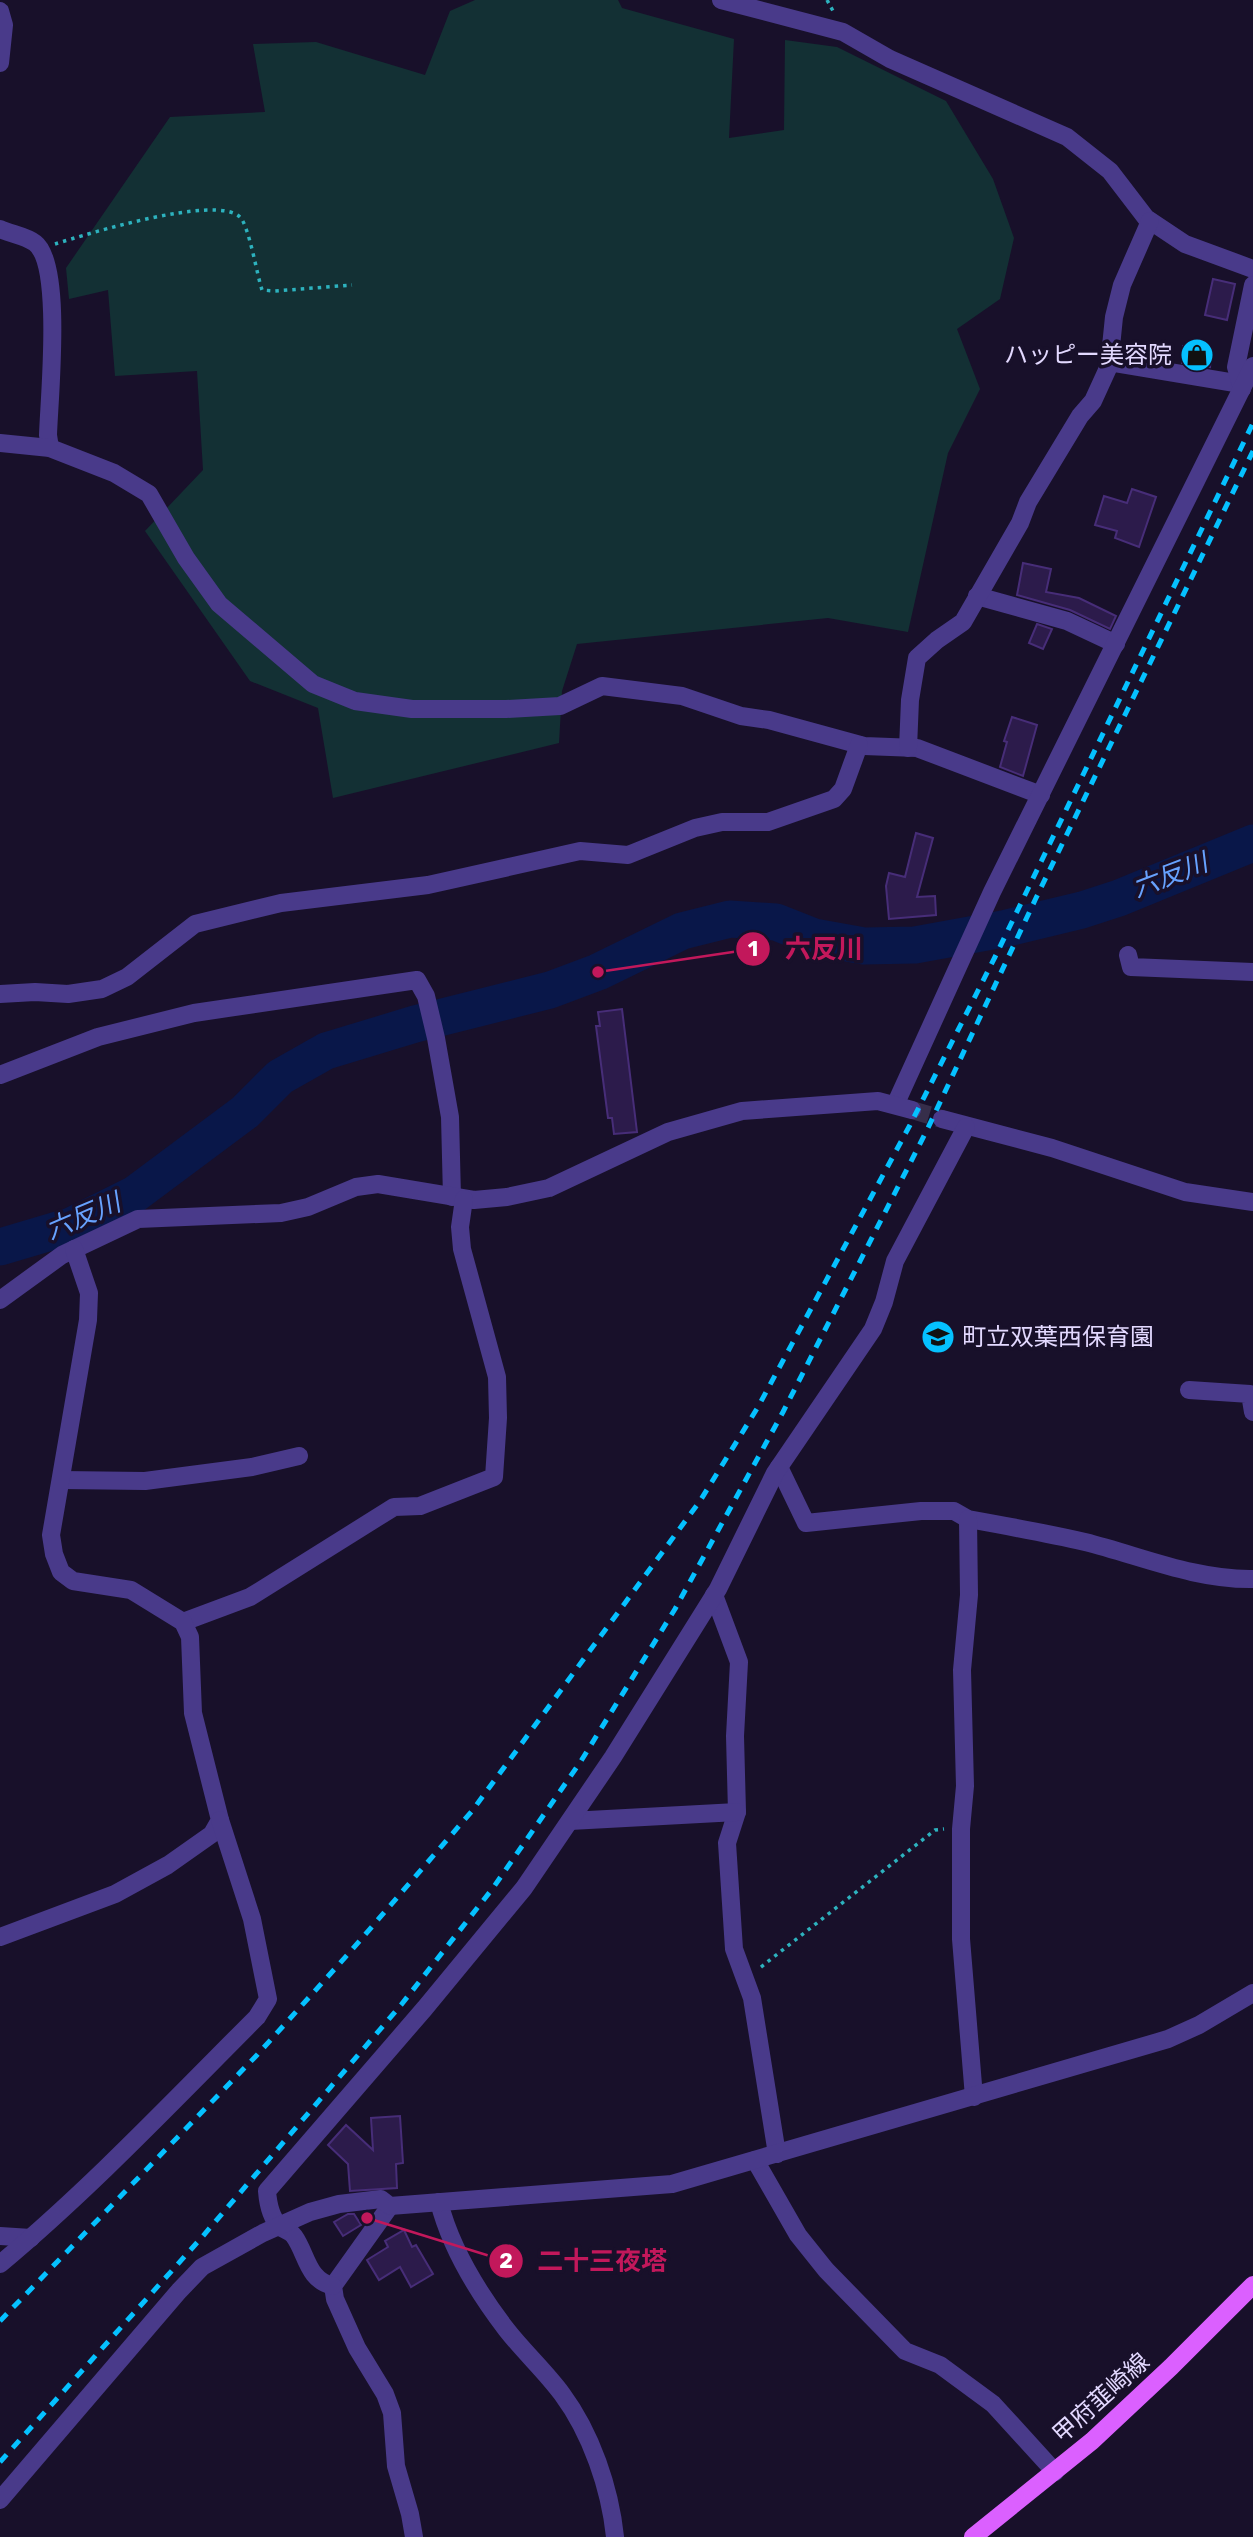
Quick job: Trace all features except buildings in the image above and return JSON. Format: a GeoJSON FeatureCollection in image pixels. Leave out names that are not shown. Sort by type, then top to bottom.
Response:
{"type":"FeatureCollection","features":[{"type":"Feature","properties":{"kind":"main road","name":"甲府韮崎線"},"geometry":{"type":"LineString","coordinates":[[973,2537],[1092,2441],[1253,2285]]}},
{"type":"Feature","properties":{"kind":"street"},"geometry":{"type":"LineString","coordinates":[[721,0],[843,32],[890,59],[1067,137],[1110,171],[1150,221],[1185,244],[1253,269]]}},
{"type":"Feature","properties":{"kind":"street"},"geometry":{"type":"LineString","coordinates":[[0,11],[4,25],[0,63]]}},
{"type":"Feature","properties":{"kind":"street"},"geometry":{"type":"LineString","coordinates":[[908,748],[910,700],[917,658],[963,622],[1020,523],[1028,502],[1080,416],[1093,401],[1109,362],[1114,317],[1122,285],[1150,221]]}},
{"type":"Feature","properties":{"kind":"street"},"geometry":{"type":"LineString","coordinates":[[0,229],[35,243],[46,256],[51,278],[52,315],[48,435],[50,448]]}},
{"type":"Feature","properties":{"kind":"street"},"geometry":{"type":"LineString","coordinates":[[1241,386],[1236,367],[1253,285]]}},
{"type":"Feature","properties":{"kind":"street"},"geometry":{"type":"LineString","coordinates":[[1109,362],[1241,386]]}},
{"type":"Feature","properties":{"kind":"street"},"geometry":{"type":"LineString","coordinates":[[0,1300],[74,1249],[138,1219],[281,1213],[307,1207],[356,1187],[378,1184],[474,1200],[507,1198],[549,1188],[668,1132],[742,1111],[878,1101],[904,1107],[961,962],[992,892],[1253,366]]}},
{"type":"Feature","properties":{"kind":"street"},"geometry":{"type":"LineString","coordinates":[[0,443],[50,448],[114,473],[149,494],[186,558],[219,604],[313,684],[355,701],[412,709],[560,706],[602,686],[682,696],[741,716],[769,720],[859,745],[917,748],[1041,795]]}},
{"type":"Feature","properties":{"kind":"street"},"geometry":{"type":"LineString","coordinates":[[978,596],[1067,621],[1116,644]]}},
{"type":"Feature","properties":{"kind":"street"},"geometry":{"type":"LineString","coordinates":[[0,994],[68,994],[102,989],[127,977],[195,925],[281,903],[428,885],[580,851],[628,855],[695,828],[722,822],[768,822],[834,799],[843,789],[859,745]]}},
{"type":"Feature","properties":{"kind":"street"},"geometry":{"type":"LineString","coordinates":[[1128,955],[1131,967],[1253,972]]}},
{"type":"Feature","properties":{"kind":"street"},"geometry":{"type":"LineString","coordinates":[[0,1075],[98,1037],[194,1013],[417,980],[426,996],[450,1117],[462,1249],[497,1377],[498,1418],[494,1477],[421,1506],[394,1507],[250,1597],[183,1622]]}},
{"type":"Feature","properties":{"kind":"street"},"geometry":{"type":"LineString","coordinates":[[942,1119],[1052,1148],[1185,1192],[1253,1202]]}},
{"type":"Feature","properties":{"kind":"street"},"geometry":{"type":"LineString","coordinates":[[333,2286],[324,2284],[312,2273],[293,2234],[279,2226],[268,2206],[267,2192],[524,1888],[613,1757],[714,1595],[779,1466],[873,1329],[895,1261],[966,1127]]}},
{"type":"Feature","properties":{"kind":"street"},"geometry":{"type":"LineString","coordinates":[[0,2264],[31,2238],[257,2017],[268,1999],[252,1919],[220,1820],[193,1713],[190,1637],[183,1622],[131,1590],[73,1581],[61,1572],[54,1554],[51,1535],[89,1320],[89,1293],[74,1249]]}},
{"type":"Feature","properties":{"kind":"street"},"geometry":{"type":"LineString","coordinates":[[1189,1390],[1250,1394],[1253,1412]]}},
{"type":"Feature","properties":{"kind":"street"},"geometry":{"type":"LineString","coordinates":[[61,1480],[145,1481],[252,1467],[299,1456]]}},
{"type":"Feature","properties":{"kind":"street"},"geometry":{"type":"LineString","coordinates":[[779,1466],[806,1523],[921,1511],[954,1511],[968,1518],[1084,1542],[1196,1574],[1226,1580],[1253,1579]]}},
{"type":"Feature","properties":{"kind":"street"},"geometry":{"type":"LineString","coordinates":[[968,1518],[969,1595],[962,1670],[965,1786],[961,1829],[961,1939],[974,2097]]}},
{"type":"Feature","properties":{"kind":"street"},"geometry":{"type":"LineString","coordinates":[[714,1595],[739,1662],[735,1736],[737,1812],[727,1843],[734,1949],[752,1997],[777,2154]]}},
{"type":"Feature","properties":{"kind":"street"},"geometry":{"type":"LineString","coordinates":[[570,1821],[737,1812]]}},
{"type":"Feature","properties":{"kind":"street"},"geometry":{"type":"LineString","coordinates":[[0,1937],[73,1912],[114,1894],[168,1865],[212,1834],[220,1820]]}},
{"type":"Feature","properties":{"kind":"street"},"geometry":{"type":"LineString","coordinates":[[0,2500],[202,2267],[310,2212],[339,2204],[381,2199],[390,2206],[672,2184],[1168,2039],[1199,2025],[1253,1993]]}},
{"type":"Feature","properties":{"kind":"street"},"geometry":{"type":"LineString","coordinates":[[755,2160],[798,2235],[826,2270],[905,2351],[940,2365],[993,2404],[1055,2472]]}},
{"type":"Feature","properties":{"kind":"street"},"geometry":{"type":"LineString","coordinates":[[439,2202],[457,2252],[478,2290],[507,2330],[563,2395],[581,2425],[601,2472],[615,2537]]}},
{"type":"Feature","properties":{"kind":"street"},"geometry":{"type":"LineString","coordinates":[[390,2206],[333,2286],[335,2299],[357,2348],[385,2394],[392,2413],[396,2466],[414,2537]]}},
{"type":"Feature","properties":{"kind":"street"},"geometry":{"type":"LineString","coordinates":[[0,2236],[31,2238]]}},
{"type":"Feature","properties":{"kind":"path"},"geometry":{"type":"LineString","coordinates":[[40,249],[125,223],[205,209],[227,210],[241,218],[248,232],[262,290],[352,285]]}},
{"type":"Feature","properties":{"kind":"path"},"geometry":{"type":"LineString","coordinates":[[746,1979],[936,1830],[961,1829]]}},
{"type":"Feature","properties":{"kind":"green space"},"geometry":{"type":"Polygon","coordinates":[[[475,0],[618,0],[622,8],[734,39],[729,138],[784,130],[785,40],[837,47],[946,101],[993,179],[1014,238],[1000,299],[957,329],[980,389],[948,453],[908,632],[828,618],[577,644],[562,691],[559,743],[333,798],[318,708],[250,681],[145,531],[203,470],[197,371],[115,376],[108,290],[69,299],[66,268],[170,117],[265,112],[253,44],[316,42],[425,75],[450,11],[475,0]]]}},
{"type":"Feature","properties":{"kind":"waterway","name":"六反川"},"geometry":{"type":"LineString","coordinates":[[0,1247],[71,1226],[135,1194],[245,1112],[280,1077],[326,1051],[415,1024],[550,990],[598,972],[682,931],[730,919],[776,922],[814,937],[864,946],[915,945],[1003,929],[1082,910],[1119,898],[1253,843]]}},
{"type":"Feature","properties":{"kind":"tunnel"},"geometry":{"type":"LineString","coordinates":[[912,1110],[942,1119]]}},
{"type":"Feature","properties":{"kind":"railway"},"geometry":{"type":"LineString","coordinates":[[0,2321],[257,2055],[472,1811],[700,1501],[758,1407],[910,1125],[995,957],[1253,423]]}},
{"type":"Feature","properties":{"kind":"railway"},"geometry":{"type":"LineString","coordinates":[[0,2462],[203,2236],[401,2005],[493,1888],[581,1761],[675,1609],[783,1412],[927,1130],[1036,898],[1253,451]]}},
{"type":"Feature","properties":{"kind":"place","name":"ハッピー美容院"},"geometry":{"type":"Point","coordinates":[1197,355]}},
{"type":"Feature","properties":{"kind":"place","name":"六反川"},"geometry":{"type":"Point","coordinates":[598,972]}},
{"type":"Feature","properties":{"kind":"place","name":"町立双葉西保育園"},"geometry":{"type":"Point","coordinates":[938,1337]}},
{"type":"Feature","properties":{"kind":"place","name":"二十三夜塔"},"geometry":{"type":"Point","coordinates":[367,2218]}}]}
